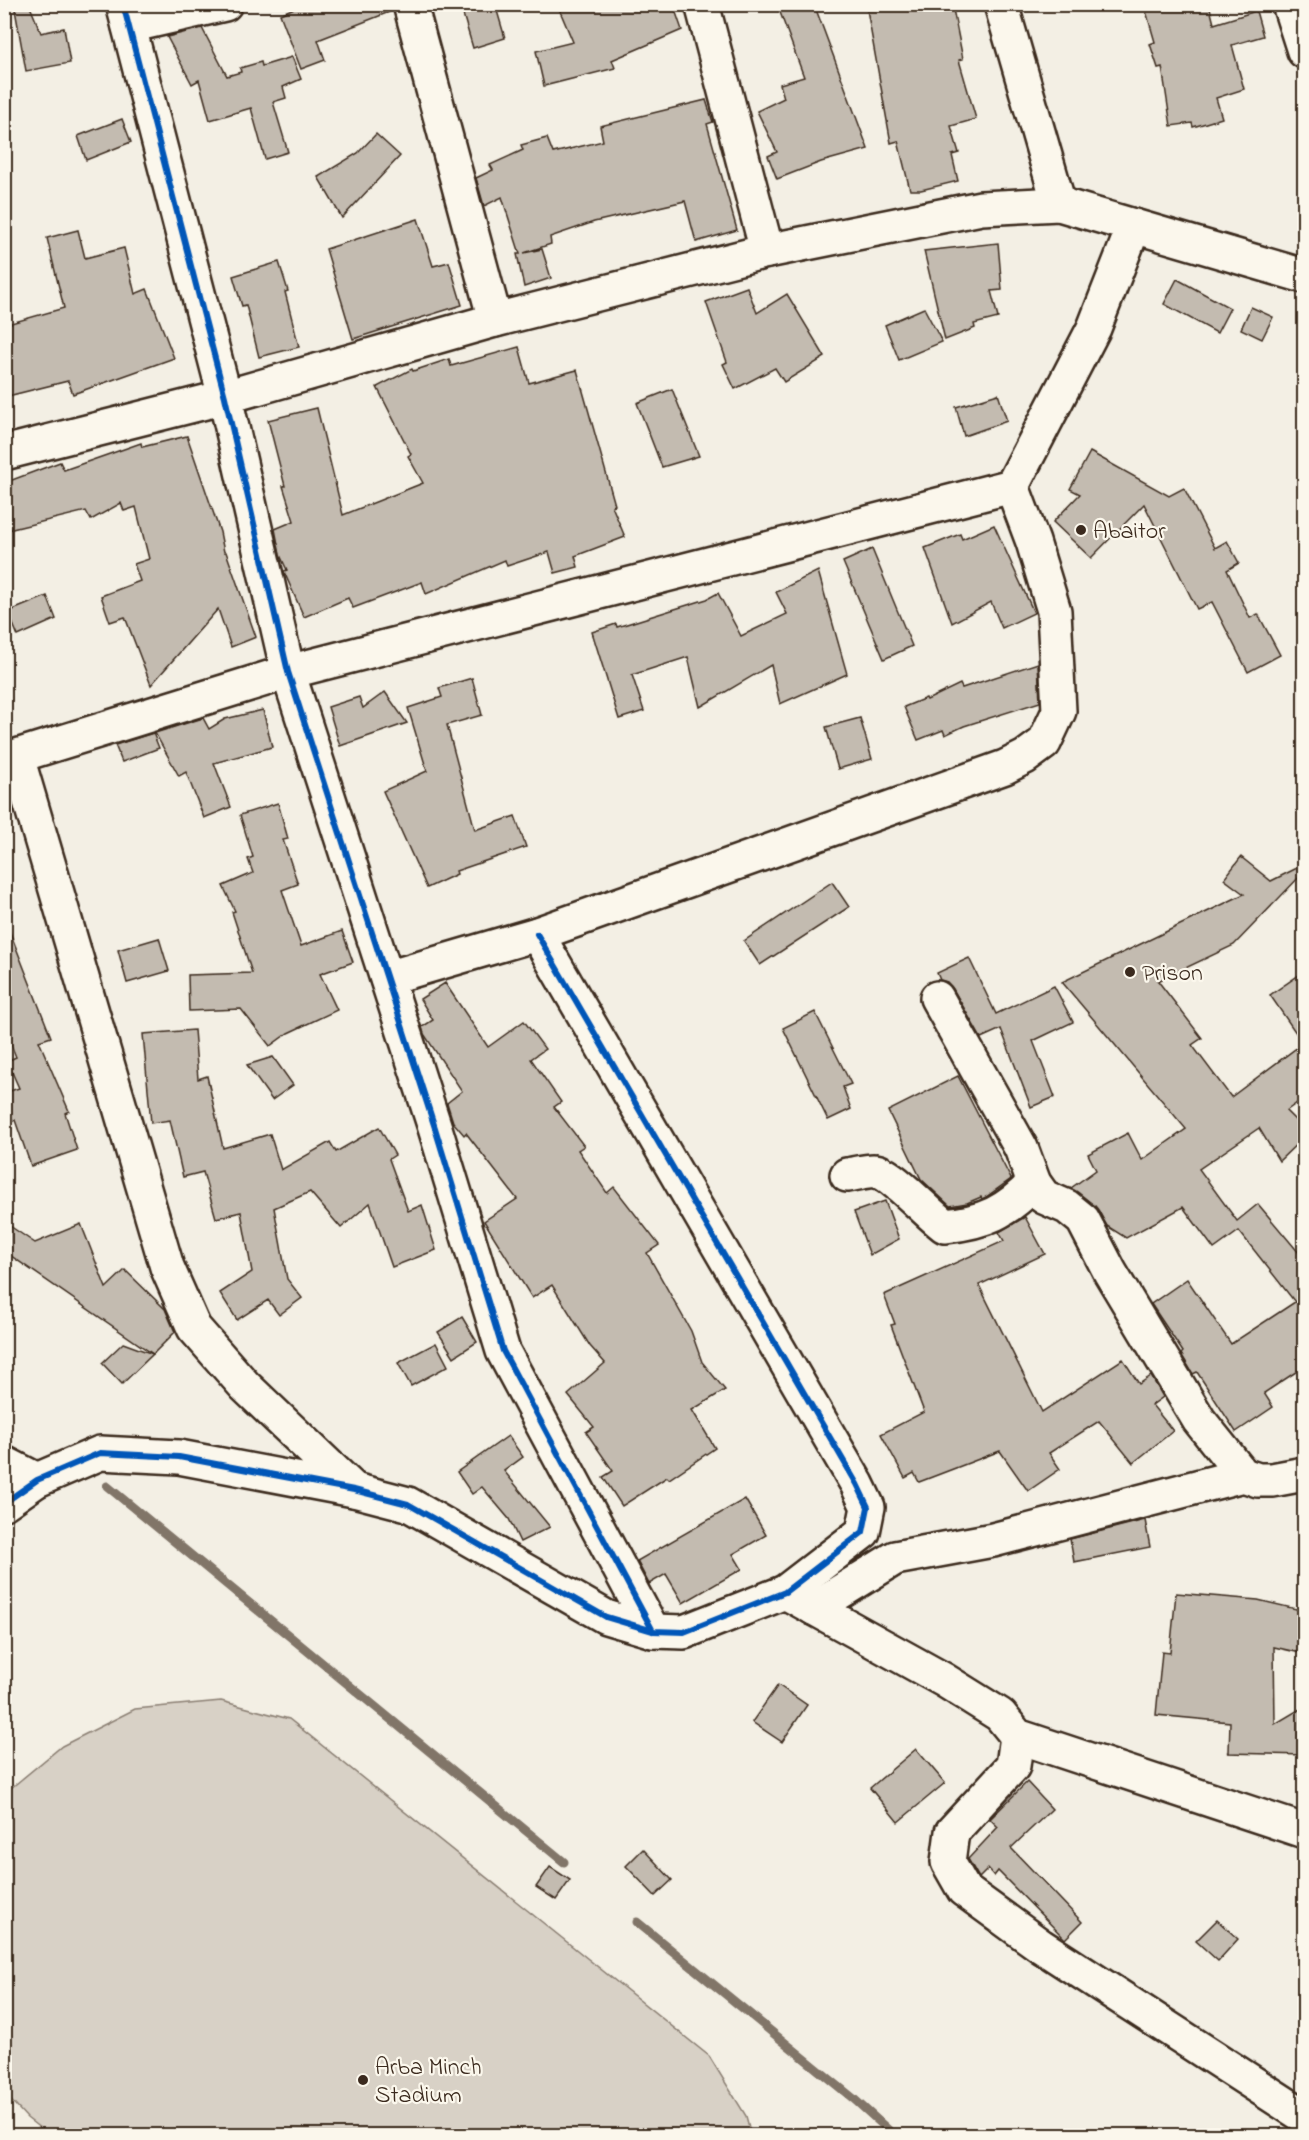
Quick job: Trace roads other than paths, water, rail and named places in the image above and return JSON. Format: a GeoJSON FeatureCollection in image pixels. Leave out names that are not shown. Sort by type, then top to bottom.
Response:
{"type":"FeatureCollection","features":[{"type":"Feature","properties":{"kind":"street"},"geometry":{"type":"LineString","coordinates":[[225,4],[126,15],[225,397],[288,672],[387,978],[503,1351],[653,1631]]}},
{"type":"Feature","properties":{"kind":"street"},"geometry":{"type":"LineString","coordinates":[[410,4],[495,320]]}},
{"type":"Feature","properties":{"kind":"street"},"geometry":{"type":"LineString","coordinates":[[702,4],[767,251]]}},
{"type":"Feature","properties":{"kind":"street"},"geometry":{"type":"LineString","coordinates":[[1001,4],[1059,204]]}},
{"type":"Feature","properties":{"kind":"street"},"geometry":{"type":"LineString","coordinates":[[1289,4],[1305,51]]}},
{"type":"Feature","properties":{"kind":"street"},"geometry":{"type":"LineString","coordinates":[[4,453],[225,397],[495,320],[767,251],[981,208],[1059,204],[1305,276]]}},
{"type":"Feature","properties":{"kind":"street"},"geometry":{"type":"LineString","coordinates":[[387,978],[537,934],[1005,767],[1025,757],[1044,743],[1059,711],[1054,610],[1033,542],[1012,486],[1094,328],[1134,226]]}},
{"type":"Feature","properties":{"kind":"street"},"geometry":{"type":"LineString","coordinates":[[354,1490],[245,1386],[194,1328],[168,1267],[11,758],[288,672],[1012,486]]}},
{"type":"Feature","properties":{"kind":"street"},"geometry":{"type":"LineString","coordinates":[[4,1503],[37,1480],[100,1453],[179,1457],[354,1490],[408,1504],[606,1617],[653,1631],[684,1632],[785,1592],[863,1532],[868,1507],[857,1484],[537,934]]}},
{"type":"Feature","properties":{"kind":"street"},"geometry":{"type":"LineString","coordinates":[[937,998],[1020,1149],[1034,1183],[1044,1197],[1067,1207],[1083,1220],[1110,1272],[1199,1420],[1244,1475],[1258,1480],[1272,1480],[1305,1474]]}},
{"type":"Feature","properties":{"kind":"street"},"geometry":{"type":"LineString","coordinates":[[847,1175],[877,1170],[894,1181],[932,1218],[945,1226],[964,1224],[996,1214],[1017,1201],[1034,1183]]}},
{"type":"Feature","properties":{"kind":"street"},"geometry":{"type":"LineString","coordinates":[[4,1463],[37,1480]]}},
{"type":"Feature","properties":{"kind":"street"},"geometry":{"type":"LineString","coordinates":[[814,1608],[895,1558],[993,1540],[1244,1475]]}},
{"type":"Feature","properties":{"kind":"street"},"geometry":{"type":"LineString","coordinates":[[785,1592],[944,1680],[1000,1715],[1017,1736],[1305,1831]]}},
{"type":"Feature","properties":{"kind":"street"},"geometry":{"type":"LineString","coordinates":[[1017,1736],[1013,1766],[951,1832],[948,1862],[964,1890],[1041,1947],[1305,2116]]}},
{"type":"Feature","properties":{"kind":"waterway"},"geometry":{"type":"LineString","coordinates":[[107,1486],[564,1862]]}},
{"type":"Feature","properties":{"kind":"waterway"},"geometry":{"type":"LineString","coordinates":[[637,1922],[854,2099],[895,2136]]}},
{"type":"Feature","properties":{"kind":"place","name":"Abaitor"},"geometry":{"type":"Point","coordinates":[1081,530]}},
{"type":"Feature","properties":{"kind":"place","name":"Prison"},"geometry":{"type":"Point","coordinates":[1130,972]}},
{"type":"Feature","properties":{"kind":"place","name":"Arba Minch Stadium"},"geometry":{"type":"Point","coordinates":[363,2080]}}]}
